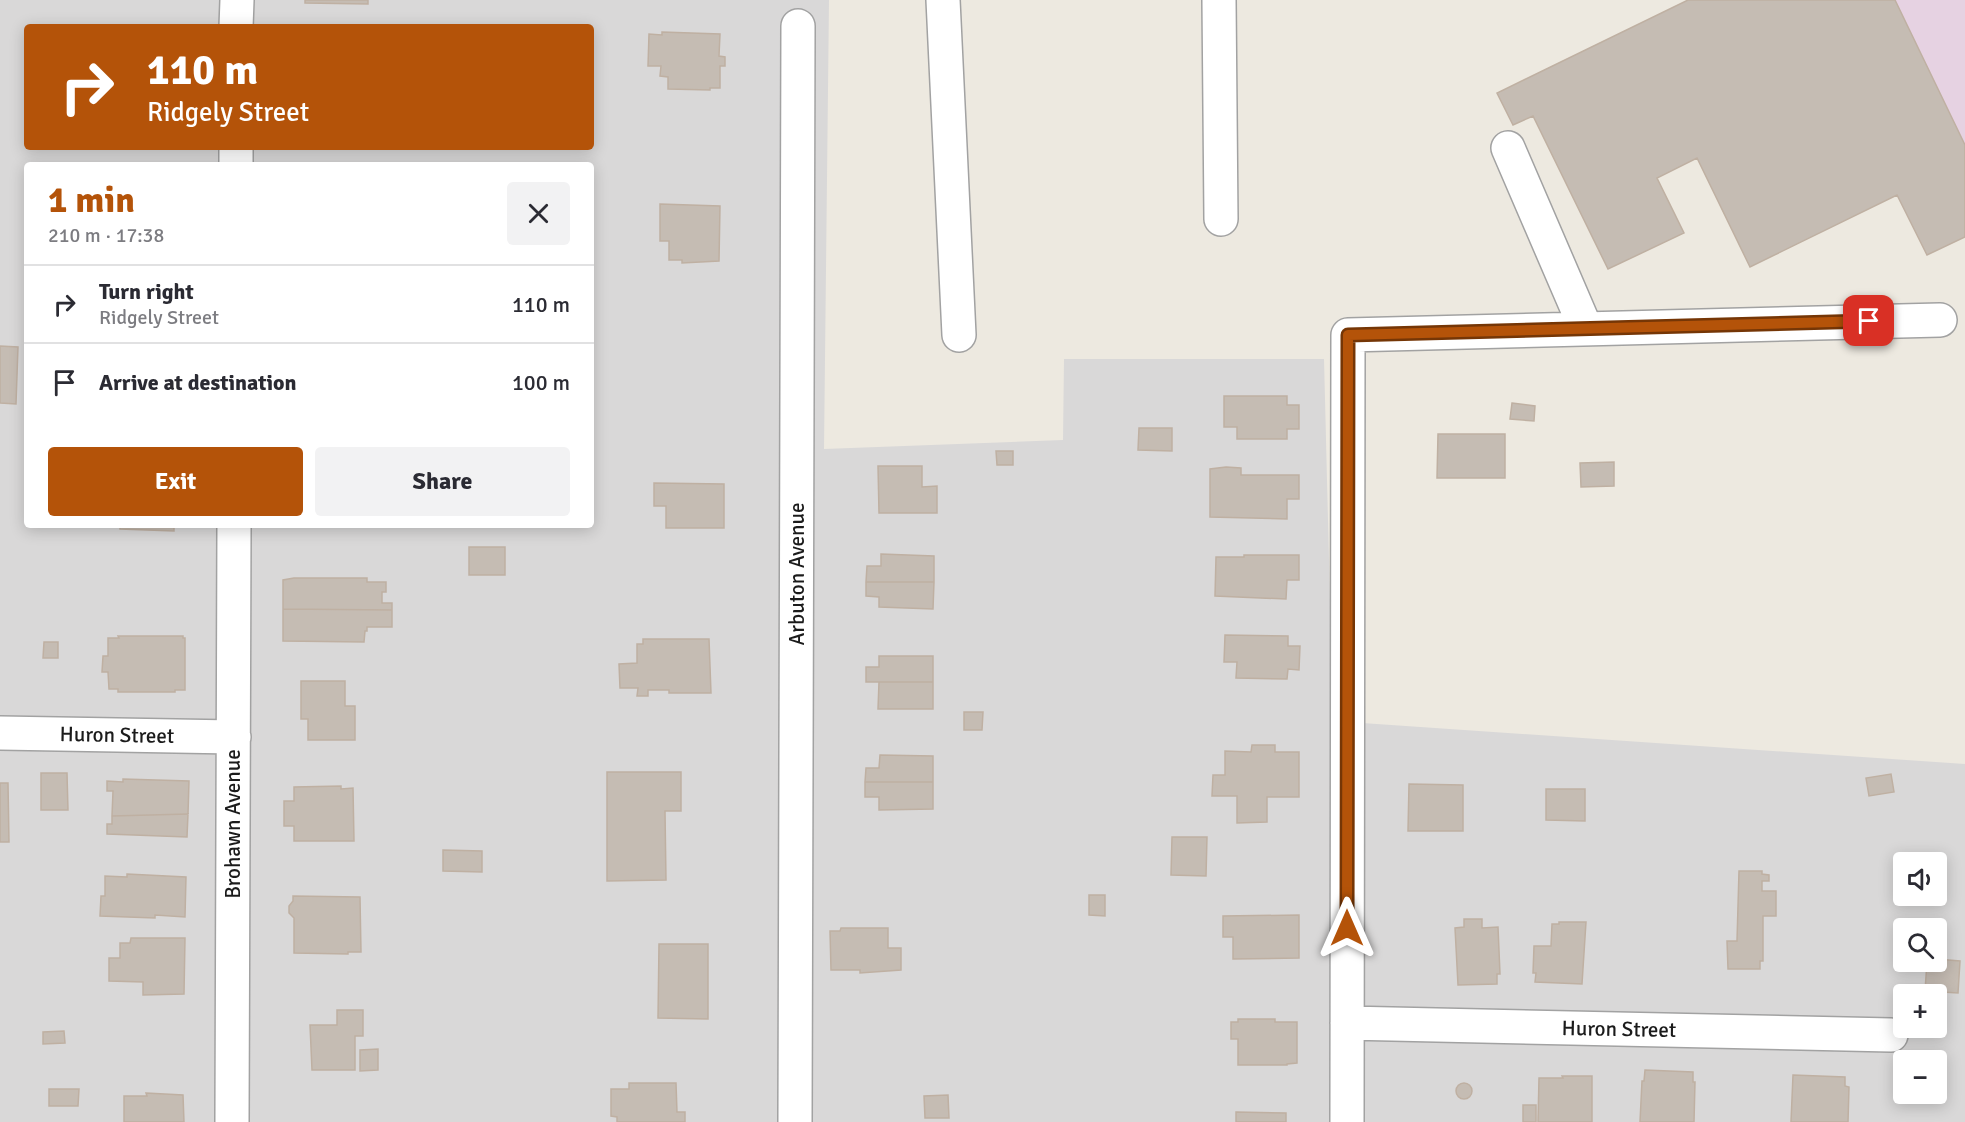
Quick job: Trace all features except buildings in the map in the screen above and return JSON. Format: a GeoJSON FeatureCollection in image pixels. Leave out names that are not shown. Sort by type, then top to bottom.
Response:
{"type":"FeatureCollection","features":[{"type":"Feature","properties":{"kind":"street"},"geometry":{"type":"LineString","coordinates":[[236,24],[237,0]]}},
{"type":"Feature","properties":{"kind":"street"},"geometry":{"type":"LineString","coordinates":[[943,0],[959,336]]}},
{"type":"Feature","properties":{"kind":"street"},"geometry":{"type":"LineString","coordinates":[[1219,0],[1221,219]]}},
{"type":"Feature","properties":{"kind":"street","name":"Arbuton Avenue"},"geometry":{"type":"LineString","coordinates":[[795,1122],[798,26]]}},
{"type":"Feature","properties":{"kind":"street"},"geometry":{"type":"LineString","coordinates":[[1508,148],[1586,329]]}},
{"type":"Feature","properties":{"kind":"street"},"geometry":{"type":"LineString","coordinates":[[1347,1122],[1348,335],[1940,320]]}},
{"type":"Feature","properties":{"kind":"street","name":"Brohawn Avenue"},"geometry":{"type":"LineString","coordinates":[[232,1122],[234,528]]}},
{"type":"Feature","properties":{"kind":"street","name":"Huron Street"},"geometry":{"type":"LineString","coordinates":[[0,733],[234,737]]}},
{"type":"Feature","properties":{"kind":"street","name":"Huron Street"},"geometry":{"type":"LineString","coordinates":[[1347,1023],[1891,1035]]}},
{"type":"Feature","properties":{"kind":"shaded area"},"geometry":{"type":"Polygon","coordinates":[[[0,0],[829,0],[824,449],[1063,440],[1064,359],[1324,359],[1333,721],[1965,764],[1965,1122],[0,1122],[0,0]]]}},
{"type":"Feature","properties":{"kind":"shaded area"},"geometry":{"type":"Polygon","coordinates":[[[1883,0],[1965,0],[1965,191],[1883,0]]]}},
{"type":"Feature","properties":{"kind":"route"},"geometry":{"type":"LineString","coordinates":[[1347,928],[1348,335],[1869,321]]}}]}
